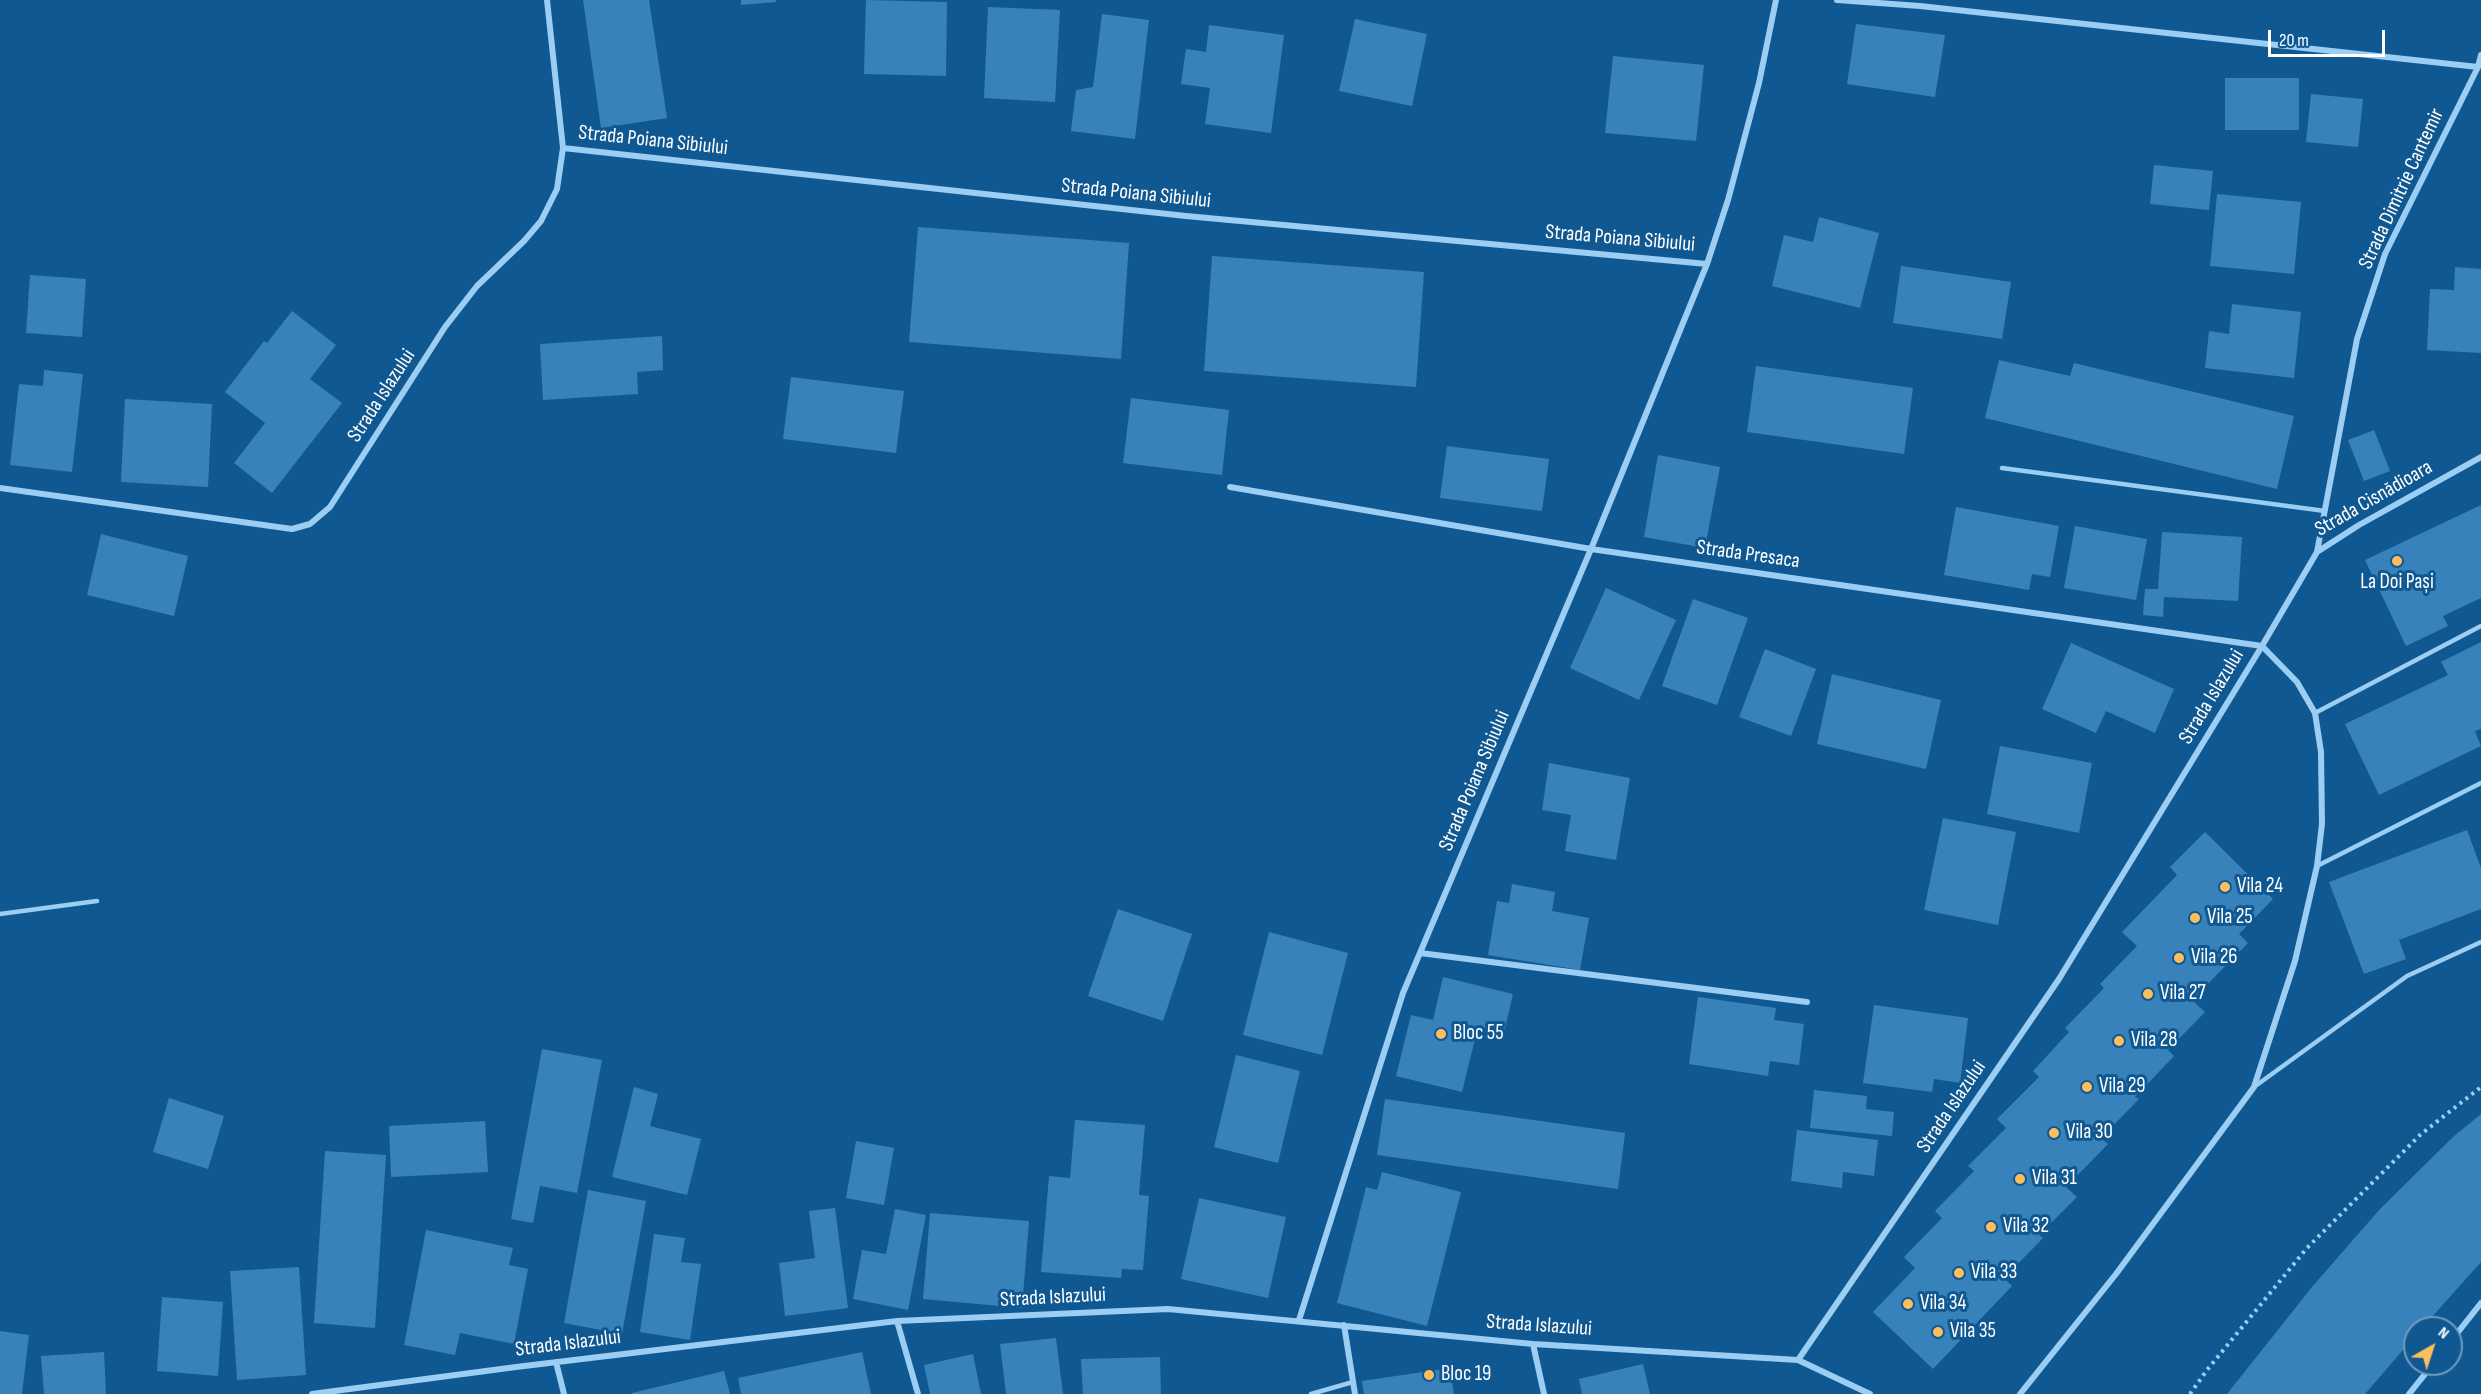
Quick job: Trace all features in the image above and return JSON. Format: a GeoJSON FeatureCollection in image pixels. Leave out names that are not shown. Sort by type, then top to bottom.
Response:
{"type":"FeatureCollection","features":[{"type":"Feature","properties":{"kind":"street","name":"Strada Islazului"},"geometry":{"type":"LineString","coordinates":[[0,488],[292,529],[310,524],[330,507],[445,327],[477,286],[524,241],[541,221],[557,189],[563,148],[547,0]]}},
{"type":"Feature","properties":{"kind":"street","name":"Strada Poiana Sibiului"},"geometry":{"type":"LineString","coordinates":[[1299,1320],[1403,993],[1591,549],[1707,264],[1759,83],[1776,0]]}},
{"type":"Feature","properties":{"kind":"street"},"geometry":{"type":"LineString","coordinates":[[1838,0],[1932,7],[2478,67]]}},
{"type":"Feature","properties":{"kind":"street","name":"Strada Dimitrie Cantemir"},"geometry":{"type":"LineString","coordinates":[[2317,552],[2357,339],[2385,255],[2478,67],[2481,55]]}},
{"type":"Feature","properties":{"kind":"street","name":"Strada Poiana Sibiului"},"geometry":{"type":"LineString","coordinates":[[563,148],[1186,216],[1707,264]]}},
{"type":"Feature","properties":{"kind":"street","name":"Strada Cisnădioara"},"geometry":{"type":"LineString","coordinates":[[2262,646],[2317,552],[2359,525],[2481,458]]}},
{"type":"Feature","properties":{"kind":"street","name":"Strada Presaca"},"geometry":{"type":"LineString","coordinates":[[1230,487],[1591,549],[2262,646]]}},
{"type":"Feature","properties":{"kind":"street","name":"Strada Islazului"},"geometry":{"type":"LineString","coordinates":[[1798,1360],[2059,979],[2262,646],[2297,682],[2315,713],[2321,752],[2322,824],[2317,866],[2295,961],[2254,1087],[2116,1274],[2020,1394]]}},
{"type":"Feature","properties":{"kind":"street"},"geometry":{"type":"LineString","coordinates":[[1420,953],[1808,1002]]}},
{"type":"Feature","properties":{"kind":"street"},"geometry":{"type":"LineString","coordinates":[[2463,1326],[2481,1303]]}},
{"type":"Feature","properties":{"kind":"street","name":"Strada Islazului"},"geometry":{"type":"LineString","coordinates":[[312,1394],[897,1321],[1168,1309],[1533,1344],[1798,1360],[1869,1394]]}},
{"type":"Feature","properties":{"kind":"street"},"geometry":{"type":"LineString","coordinates":[[897,1321],[918,1394]]}},
{"type":"Feature","properties":{"kind":"street"},"geometry":{"type":"LineString","coordinates":[[1344,1325],[1355,1394]]}},
{"type":"Feature","properties":{"kind":"street"},"geometry":{"type":"LineString","coordinates":[[1533,1344],[1544,1394]]}},
{"type":"Feature","properties":{"kind":"street"},"geometry":{"type":"LineString","coordinates":[[556,1362],[564,1394]]}},
{"type":"Feature","properties":{"kind":"street"},"geometry":{"type":"LineString","coordinates":[[2409,1394],[2423,1376]]}},
{"type":"Feature","properties":{"kind":"lane"},"geometry":{"type":"LineString","coordinates":[[2002,468],[2325,511]]}},
{"type":"Feature","properties":{"kind":"lane"},"geometry":{"type":"LineString","coordinates":[[2315,713],[2481,626]]}},
{"type":"Feature","properties":{"kind":"lane"},"geometry":{"type":"LineString","coordinates":[[2317,866],[2481,783]]}},
{"type":"Feature","properties":{"kind":"lane"},"geometry":{"type":"LineString","coordinates":[[0,914],[97,902]]}},
{"type":"Feature","properties":{"kind":"lane"},"geometry":{"type":"LineString","coordinates":[[2254,1087],[2407,976],[2481,942]]}},
{"type":"Feature","properties":{"kind":"lane"},"geometry":{"type":"LineString","coordinates":[[1311,1394],[1353,1382]]}},
{"type":"Feature","properties":{"kind":"path"},"geometry":{"type":"LineString","coordinates":[[2190,1394],[2307,1248],[2420,1135],[2481,1087]]}},
{"type":"Feature","properties":{"kind":"building"},"geometry":{"type":"Polygon","coordinates":[[[583,0],[649,0],[667,118],[601,128],[583,0]]]}},
{"type":"Feature","properties":{"kind":"building"},"geometry":{"type":"Polygon","coordinates":[[[741,0],[776,0],[776,2],[741,5],[741,0]]]}},
{"type":"Feature","properties":{"kind":"building"},"geometry":{"type":"Polygon","coordinates":[[[866,0],[947,2],[946,76],[864,74],[866,0]]]}},
{"type":"Feature","properties":{"kind":"building"},"geometry":{"type":"Polygon","coordinates":[[[988,7],[1060,10],[1055,102],[984,98],[988,7]]]}},
{"type":"Feature","properties":{"kind":"building"},"geometry":{"type":"Polygon","coordinates":[[[1102,14],[1149,20],[1135,139],[1071,131],[1076,90],[1093,87],[1102,14]]]}},
{"type":"Feature","properties":{"kind":"building"},"geometry":{"type":"Polygon","coordinates":[[[1355,19],[1427,34],[1412,106],[1339,91],[1355,19]]]}},
{"type":"Feature","properties":{"kind":"building"},"geometry":{"type":"Polygon","coordinates":[[[1856,24],[1945,35],[1935,97],[1847,84],[1856,24]]]}},
{"type":"Feature","properties":{"kind":"building"},"geometry":{"type":"Polygon","coordinates":[[[1209,25],[1284,35],[1271,133],[1205,124],[1210,88],[1181,84],[1186,49],[1206,52],[1209,25]]]}},
{"type":"Feature","properties":{"kind":"building"},"geometry":{"type":"Polygon","coordinates":[[[1613,56],[1704,65],[1696,141],[1605,133],[1613,56]]]}},
{"type":"Feature","properties":{"kind":"building"},"geometry":{"type":"Polygon","coordinates":[[[2225,78],[2299,78],[2299,130],[2225,130],[2225,78]]]}},
{"type":"Feature","properties":{"kind":"building"},"geometry":{"type":"Polygon","coordinates":[[[2311,94],[2363,99],[2358,147],[2306,142],[2311,94]]]}},
{"type":"Feature","properties":{"kind":"building"},"geometry":{"type":"Polygon","coordinates":[[[2154,165],[2213,171],[2209,210],[2150,204],[2154,165]]]}},
{"type":"Feature","properties":{"kind":"building"},"geometry":{"type":"Polygon","coordinates":[[[2217,194],[2301,202],[2294,274],[2210,266],[2217,194]]]}},
{"type":"Feature","properties":{"kind":"building"},"geometry":{"type":"Polygon","coordinates":[[[1819,217],[1879,233],[1860,308],[1772,286],[1784,235],[1813,242],[1819,217]]]}},
{"type":"Feature","properties":{"kind":"building"},"geometry":{"type":"Polygon","coordinates":[[[918,227],[1129,243],[1121,359],[909,342],[918,227]]]}},
{"type":"Feature","properties":{"kind":"building"},"geometry":{"type":"Polygon","coordinates":[[[1212,256],[1424,272],[1416,387],[1204,371],[1212,256]]]}},
{"type":"Feature","properties":{"kind":"building"},"geometry":{"type":"Polygon","coordinates":[[[1901,266],[2011,282],[2002,339],[1893,323],[1901,266]]]}},
{"type":"Feature","properties":{"kind":"building"},"geometry":{"type":"Polygon","coordinates":[[[2455,267],[2481,269],[2481,353],[2427,350],[2430,289],[2454,290],[2455,267]]]}},
{"type":"Feature","properties":{"kind":"building"},"geometry":{"type":"Polygon","coordinates":[[[30,275],[86,279],[82,337],[26,333],[30,275]]]}},
{"type":"Feature","properties":{"kind":"building"},"geometry":{"type":"Polygon","coordinates":[[[2232,304],[2301,312],[2294,378],[2205,368],[2209,331],[2229,334],[2232,304]]]}},
{"type":"Feature","properties":{"kind":"building"},"geometry":{"type":"Polygon","coordinates":[[[292,311],[336,345],[310,379],[342,403],[272,493],[234,463],[265,423],[225,392],[264,341],[267,343],[292,311]]]}},
{"type":"Feature","properties":{"kind":"building"},"geometry":{"type":"Polygon","coordinates":[[[662,336],[663,370],[637,372],[638,394],[543,400],[540,344],[662,336]]]}},
{"type":"Feature","properties":{"kind":"building"},"geometry":{"type":"Polygon","coordinates":[[[1999,360],[2070,376],[2074,363],[2294,416],[2277,489],[1985,418],[1999,360]]]}},
{"type":"Feature","properties":{"kind":"building"},"geometry":{"type":"Polygon","coordinates":[[[1756,366],[1913,388],[1904,454],[1747,432],[1756,366]]]}},
{"type":"Feature","properties":{"kind":"building"},"geometry":{"type":"Polygon","coordinates":[[[44,370],[83,374],[72,472],[10,465],[19,384],[43,386],[44,370]]]}},
{"type":"Feature","properties":{"kind":"building"},"geometry":{"type":"Polygon","coordinates":[[[791,377],[904,391],[896,453],[783,439],[791,377]]]}},
{"type":"Feature","properties":{"kind":"building"},"geometry":{"type":"Polygon","coordinates":[[[1131,398],[1229,410],[1222,475],[1123,463],[1131,398]]]}},
{"type":"Feature","properties":{"kind":"building"},"geometry":{"type":"Polygon","coordinates":[[[125,399],[212,404],[208,487],[121,482],[125,399]]]}},
{"type":"Feature","properties":{"kind":"building"},"geometry":{"type":"Polygon","coordinates":[[[2374,430],[2390,471],[2364,481],[2348,440],[2374,430]]]}},
{"type":"Feature","properties":{"kind":"building"},"geometry":{"type":"Polygon","coordinates":[[[1447,446],[1549,459],[1542,511],[1440,498],[1447,446]]]}},
{"type":"Feature","properties":{"kind":"building"},"geometry":{"type":"Polygon","coordinates":[[[1658,455],[1720,467],[1705,548],[1644,537],[1658,455]]]}},
{"type":"Feature","properties":{"kind":"building"},"geometry":{"type":"Polygon","coordinates":[[[2481,505],[2481,598],[2443,616],[2448,626],[2406,646],[2365,560],[2481,505]]]}},
{"type":"Feature","properties":{"kind":"building"},"geometry":{"type":"Polygon","coordinates":[[[1956,507],[2059,526],[2050,577],[2032,574],[2029,590],[1944,575],[1956,507]]]}},
{"type":"Feature","properties":{"kind":"building"},"geometry":{"type":"Polygon","coordinates":[[[2075,526],[2147,539],[2136,600],[2064,588],[2075,526]]]}},
{"type":"Feature","properties":{"kind":"building"},"geometry":{"type":"Polygon","coordinates":[[[2162,532],[2242,537],[2238,601],[2164,597],[2163,617],[2143,615],[2145,589],[2158,589],[2162,532]]]}},
{"type":"Feature","properties":{"kind":"building"},"geometry":{"type":"Polygon","coordinates":[[[101,534],[188,556],[174,616],[87,595],[101,534]]]}},
{"type":"Feature","properties":{"kind":"building"},"geometry":{"type":"Polygon","coordinates":[[[1606,588],[1676,620],[1639,700],[1570,668],[1606,588]]]}},
{"type":"Feature","properties":{"kind":"building"},"geometry":{"type":"Polygon","coordinates":[[[1693,599],[1748,618],[1717,705],[1662,686],[1693,599]]]}},
{"type":"Feature","properties":{"kind":"building"},"geometry":{"type":"Polygon","coordinates":[[[2481,642],[2481,729],[2475,731],[2481,746],[2379,795],[2345,724],[2448,675],[2441,662],[2481,642]]]}},
{"type":"Feature","properties":{"kind":"building"},"geometry":{"type":"Polygon","coordinates":[[[2071,643],[2174,689],[2155,733],[2106,711],[2096,733],[2042,709],[2071,643]]]}},
{"type":"Feature","properties":{"kind":"building"},"geometry":{"type":"Polygon","coordinates":[[[1765,649],[1816,669],[1791,736],[1739,717],[1765,649]]]}},
{"type":"Feature","properties":{"kind":"building"},"geometry":{"type":"Polygon","coordinates":[[[1832,674],[1941,700],[1926,769],[1817,744],[1832,674]]]}},
{"type":"Feature","properties":{"kind":"building"},"geometry":{"type":"Polygon","coordinates":[[[2000,746],[2092,763],[2079,833],[1987,814],[2000,746]]]}},
{"type":"Feature","properties":{"kind":"building"},"geometry":{"type":"Polygon","coordinates":[[[1549,763],[1630,778],[1616,860],[1565,851],[1571,815],[1542,810],[1549,763]]]}},
{"type":"Feature","properties":{"kind":"building"},"geometry":{"type":"Polygon","coordinates":[[[1943,818],[2016,832],[1998,925],[1924,910],[1943,818]]]}},
{"type":"Feature","properties":{"kind":"building"},"geometry":{"type":"Polygon","coordinates":[[[2467,830],[2481,868],[2481,909],[2399,940],[2406,959],[2364,974],[2329,882],[2467,830]]]}},
{"type":"Feature","properties":{"kind":"building"},"geometry":{"type":"Polygon","coordinates":[[[2205,832],[2273,899],[2239,934],[2248,943],[2192,1000],[2205,1012],[2168,1050],[2174,1056],[2135,1097],[2139,1099],[2101,1138],[2108,1144],[2066,1187],[2077,1197],[2039,1235],[2043,1238],[2004,1278],[2012,1286],[1933,1369],[1873,1312],[1915,1268],[1904,1257],[1942,1218],[1935,1211],[1974,1171],[1968,1166],[2006,1128],[1997,1119],[2039,1077],[2033,1071],[2069,1032],[2065,1028],[2104,988],[2100,984],[2137,946],[2122,932],[2177,875],[2170,867],[2205,832]]]}},
{"type":"Feature","properties":{"kind":"building"},"geometry":{"type":"Polygon","coordinates":[[[1512,884],[1555,892],[1552,911],[1589,918],[1580,970],[1488,955],[1497,901],[1509,903],[1512,884]]]}},
{"type":"Feature","properties":{"kind":"building"},"geometry":{"type":"Polygon","coordinates":[[[1118,909],[1192,934],[1163,1021],[1088,996],[1118,909]]]}},
{"type":"Feature","properties":{"kind":"building"},"geometry":{"type":"Polygon","coordinates":[[[1269,932],[1348,953],[1322,1055],[1243,1035],[1269,932]]]}},
{"type":"Feature","properties":{"kind":"building","name":"Bloc 55"},"geometry":{"type":"Polygon","coordinates":[[[1443,977],[1513,994],[1503,1037],[1477,1031],[1462,1092],[1396,1076],[1411,1015],[1433,1020],[1443,977]]]}},
{"type":"Feature","properties":{"kind":"building"},"geometry":{"type":"Polygon","coordinates":[[[1698,997],[1776,1008],[1774,1020],[1804,1024],[1799,1065],[1770,1061],[1768,1076],[1689,1064],[1698,997]]]}},
{"type":"Feature","properties":{"kind":"building"},"geometry":{"type":"Polygon","coordinates":[[[1874,1005],[1968,1018],[1960,1083],[1934,1079],[1932,1092],[1863,1083],[1874,1005]]]}},
{"type":"Feature","properties":{"kind":"building"},"geometry":{"type":"Polygon","coordinates":[[[542,1049],[602,1060],[577,1193],[540,1186],[533,1223],[511,1219],[542,1049]]]}},
{"type":"Feature","properties":{"kind":"building"},"geometry":{"type":"Polygon","coordinates":[[[1236,1055],[1300,1071],[1278,1163],[1214,1147],[1236,1055]]]}},
{"type":"Feature","properties":{"kind":"building"},"geometry":{"type":"Polygon","coordinates":[[[634,1087],[658,1094],[650,1126],[701,1139],[687,1195],[612,1177],[634,1087]]]}},
{"type":"Feature","properties":{"kind":"building"},"geometry":{"type":"Polygon","coordinates":[[[1814,1090],[1867,1096],[1866,1109],[1894,1112],[1892,1136],[1810,1128],[1814,1090]]]}},
{"type":"Feature","properties":{"kind":"building"},"geometry":{"type":"Polygon","coordinates":[[[169,1098],[224,1116],[208,1169],[153,1152],[169,1098]]]}},
{"type":"Feature","properties":{"kind":"building"},"geometry":{"type":"Polygon","coordinates":[[[1385,1099],[1625,1133],[1618,1189],[1377,1155],[1385,1099]]]}},
{"type":"Feature","properties":{"kind":"building"},"geometry":{"type":"Polygon","coordinates":[[[2481,1114],[2481,1262],[2433,1316],[2403,1316],[2403,1350],[2365,1394],[2227,1394],[2312,1287],[2380,1209],[2453,1137],[2481,1114]]]}},
{"type":"Feature","properties":{"kind":"building"},"geometry":{"type":"Polygon","coordinates":[[[1075,1120],[1145,1125],[1139,1195],[1149,1196],[1143,1270],[1122,1269],[1121,1278],[1041,1272],[1049,1176],[1070,1178],[1075,1120]]]}},
{"type":"Feature","properties":{"kind":"building"},"geometry":{"type":"Polygon","coordinates":[[[485,1121],[488,1172],[391,1177],[389,1126],[485,1121]]]}},
{"type":"Feature","properties":{"kind":"building"},"geometry":{"type":"Polygon","coordinates":[[[1797,1130],[1878,1140],[1874,1176],[1843,1172],[1842,1188],[1791,1181],[1797,1130]]]}},
{"type":"Feature","properties":{"kind":"building"},"geometry":{"type":"Polygon","coordinates":[[[856,1141],[894,1148],[884,1205],[846,1198],[856,1141]]]}},
{"type":"Feature","properties":{"kind":"building"},"geometry":{"type":"Polygon","coordinates":[[[325,1151],[386,1155],[375,1328],[314,1323],[325,1151]]]}},
{"type":"Feature","properties":{"kind":"building"},"geometry":{"type":"Polygon","coordinates":[[[1382,1172],[1461,1192],[1427,1326],[1337,1303],[1366,1187],[1377,1190],[1382,1172]]]}},
{"type":"Feature","properties":{"kind":"building"},"geometry":{"type":"Polygon","coordinates":[[[588,1190],[646,1201],[622,1334],[564,1323],[588,1190]]]}},
{"type":"Feature","properties":{"kind":"building"},"geometry":{"type":"Polygon","coordinates":[[[1199,1198],[1286,1217],[1268,1298],[1181,1279],[1199,1198]]]}},
{"type":"Feature","properties":{"kind":"building"},"geometry":{"type":"Polygon","coordinates":[[[835,1208],[848,1308],[785,1316],[779,1263],[815,1258],[809,1211],[835,1208]]]}},
{"type":"Feature","properties":{"kind":"building"},"geometry":{"type":"Polygon","coordinates":[[[895,1209],[926,1215],[908,1310],[853,1299],[862,1250],[886,1254],[895,1209]]]}},
{"type":"Feature","properties":{"kind":"building"},"geometry":{"type":"Polygon","coordinates":[[[930,1213],[1029,1221],[1022,1308],[923,1299],[930,1213]]]}},
{"type":"Feature","properties":{"kind":"building"},"geometry":{"type":"Polygon","coordinates":[[[426,1230],[513,1248],[509,1265],[528,1269],[514,1344],[460,1333],[455,1355],[404,1345],[426,1230]]]}},
{"type":"Feature","properties":{"kind":"building"},"geometry":{"type":"Polygon","coordinates":[[[654,1234],[685,1238],[681,1262],[701,1264],[690,1340],[640,1332],[654,1234]]]}},
{"type":"Feature","properties":{"kind":"building"},"geometry":{"type":"Polygon","coordinates":[[[299,1267],[306,1375],[237,1380],[230,1271],[299,1267]]]}},
{"type":"Feature","properties":{"kind":"building"},"geometry":{"type":"Polygon","coordinates":[[[162,1297],[223,1302],[218,1376],[157,1371],[162,1297]]]}},
{"type":"Feature","properties":{"kind":"building"},"geometry":{"type":"Polygon","coordinates":[[[0,1331],[29,1335],[22,1394],[0,1394],[0,1331]]]}},
{"type":"Feature","properties":{"kind":"building"},"geometry":{"type":"Polygon","coordinates":[[[1056,1338],[1063,1394],[1006,1394],[1000,1344],[1056,1338]]]}},
{"type":"Feature","properties":{"kind":"building"},"geometry":{"type":"Polygon","coordinates":[[[104,1352],[106,1394],[44,1394],[41,1356],[104,1352]]]}},
{"type":"Feature","properties":{"kind":"building"},"geometry":{"type":"Polygon","coordinates":[[[862,1352],[871,1394],[741,1394],[738,1378],[862,1352]]]}},
{"type":"Feature","properties":{"kind":"building"},"geometry":{"type":"Polygon","coordinates":[[[973,1354],[981,1394],[930,1394],[924,1365],[973,1354]]]}},
{"type":"Feature","properties":{"kind":"building"},"geometry":{"type":"Polygon","coordinates":[[[1160,1357],[1161,1394],[1083,1394],[1081,1359],[1160,1357]]]}},
{"type":"Feature","properties":{"kind":"building"},"geometry":{"type":"Polygon","coordinates":[[[1643,1364],[1650,1394],[1582,1394],[1579,1379],[1643,1364]]]}},
{"type":"Feature","properties":{"kind":"building","name":"Bloc 19"},"geometry":{"type":"Polygon","coordinates":[[[1450,1368],[1454,1394],[1364,1394],[1362,1381],[1450,1368]]]}},
{"type":"Feature","properties":{"kind":"building"},"geometry":{"type":"Polygon","coordinates":[[[724,1371],[730,1394],[632,1394],[632,1393],[724,1371]]]}},
{"type":"Feature","properties":{"kind":"place","name":"La Doi Pași"},"geometry":{"type":"Point","coordinates":[2397,561]}},
{"type":"Feature","properties":{"kind":"place","name":"Vila 24"},"geometry":{"type":"Point","coordinates":[2225,887]}},
{"type":"Feature","properties":{"kind":"place","name":"Vila 25"},"geometry":{"type":"Point","coordinates":[2195,918]}},
{"type":"Feature","properties":{"kind":"place","name":"Vila 26"},"geometry":{"type":"Point","coordinates":[2179,958]}},
{"type":"Feature","properties":{"kind":"place","name":"Vila 27"},"geometry":{"type":"Point","coordinates":[2148,994]}},
{"type":"Feature","properties":{"kind":"place","name":"Bloc 55"},"geometry":{"type":"Point","coordinates":[1441,1034]}},
{"type":"Feature","properties":{"kind":"place","name":"Vila 28"},"geometry":{"type":"Point","coordinates":[2119,1041]}},
{"type":"Feature","properties":{"kind":"place","name":"Vila 29"},"geometry":{"type":"Point","coordinates":[2087,1087]}},
{"type":"Feature","properties":{"kind":"place","name":"Vila 30"},"geometry":{"type":"Point","coordinates":[2054,1133]}},
{"type":"Feature","properties":{"kind":"place","name":"Vila 31"},"geometry":{"type":"Point","coordinates":[2020,1179]}},
{"type":"Feature","properties":{"kind":"place","name":"Vila 32"},"geometry":{"type":"Point","coordinates":[1991,1227]}},
{"type":"Feature","properties":{"kind":"place","name":"Vila 33"},"geometry":{"type":"Point","coordinates":[1959,1273]}},
{"type":"Feature","properties":{"kind":"place","name":"Vila 34"},"geometry":{"type":"Point","coordinates":[1908,1304]}},
{"type":"Feature","properties":{"kind":"place","name":"Vila 35"},"geometry":{"type":"Point","coordinates":[1938,1332]}},
{"type":"Feature","properties":{"kind":"place","name":"Bloc 19"},"geometry":{"type":"Point","coordinates":[1429,1375]}}]}
